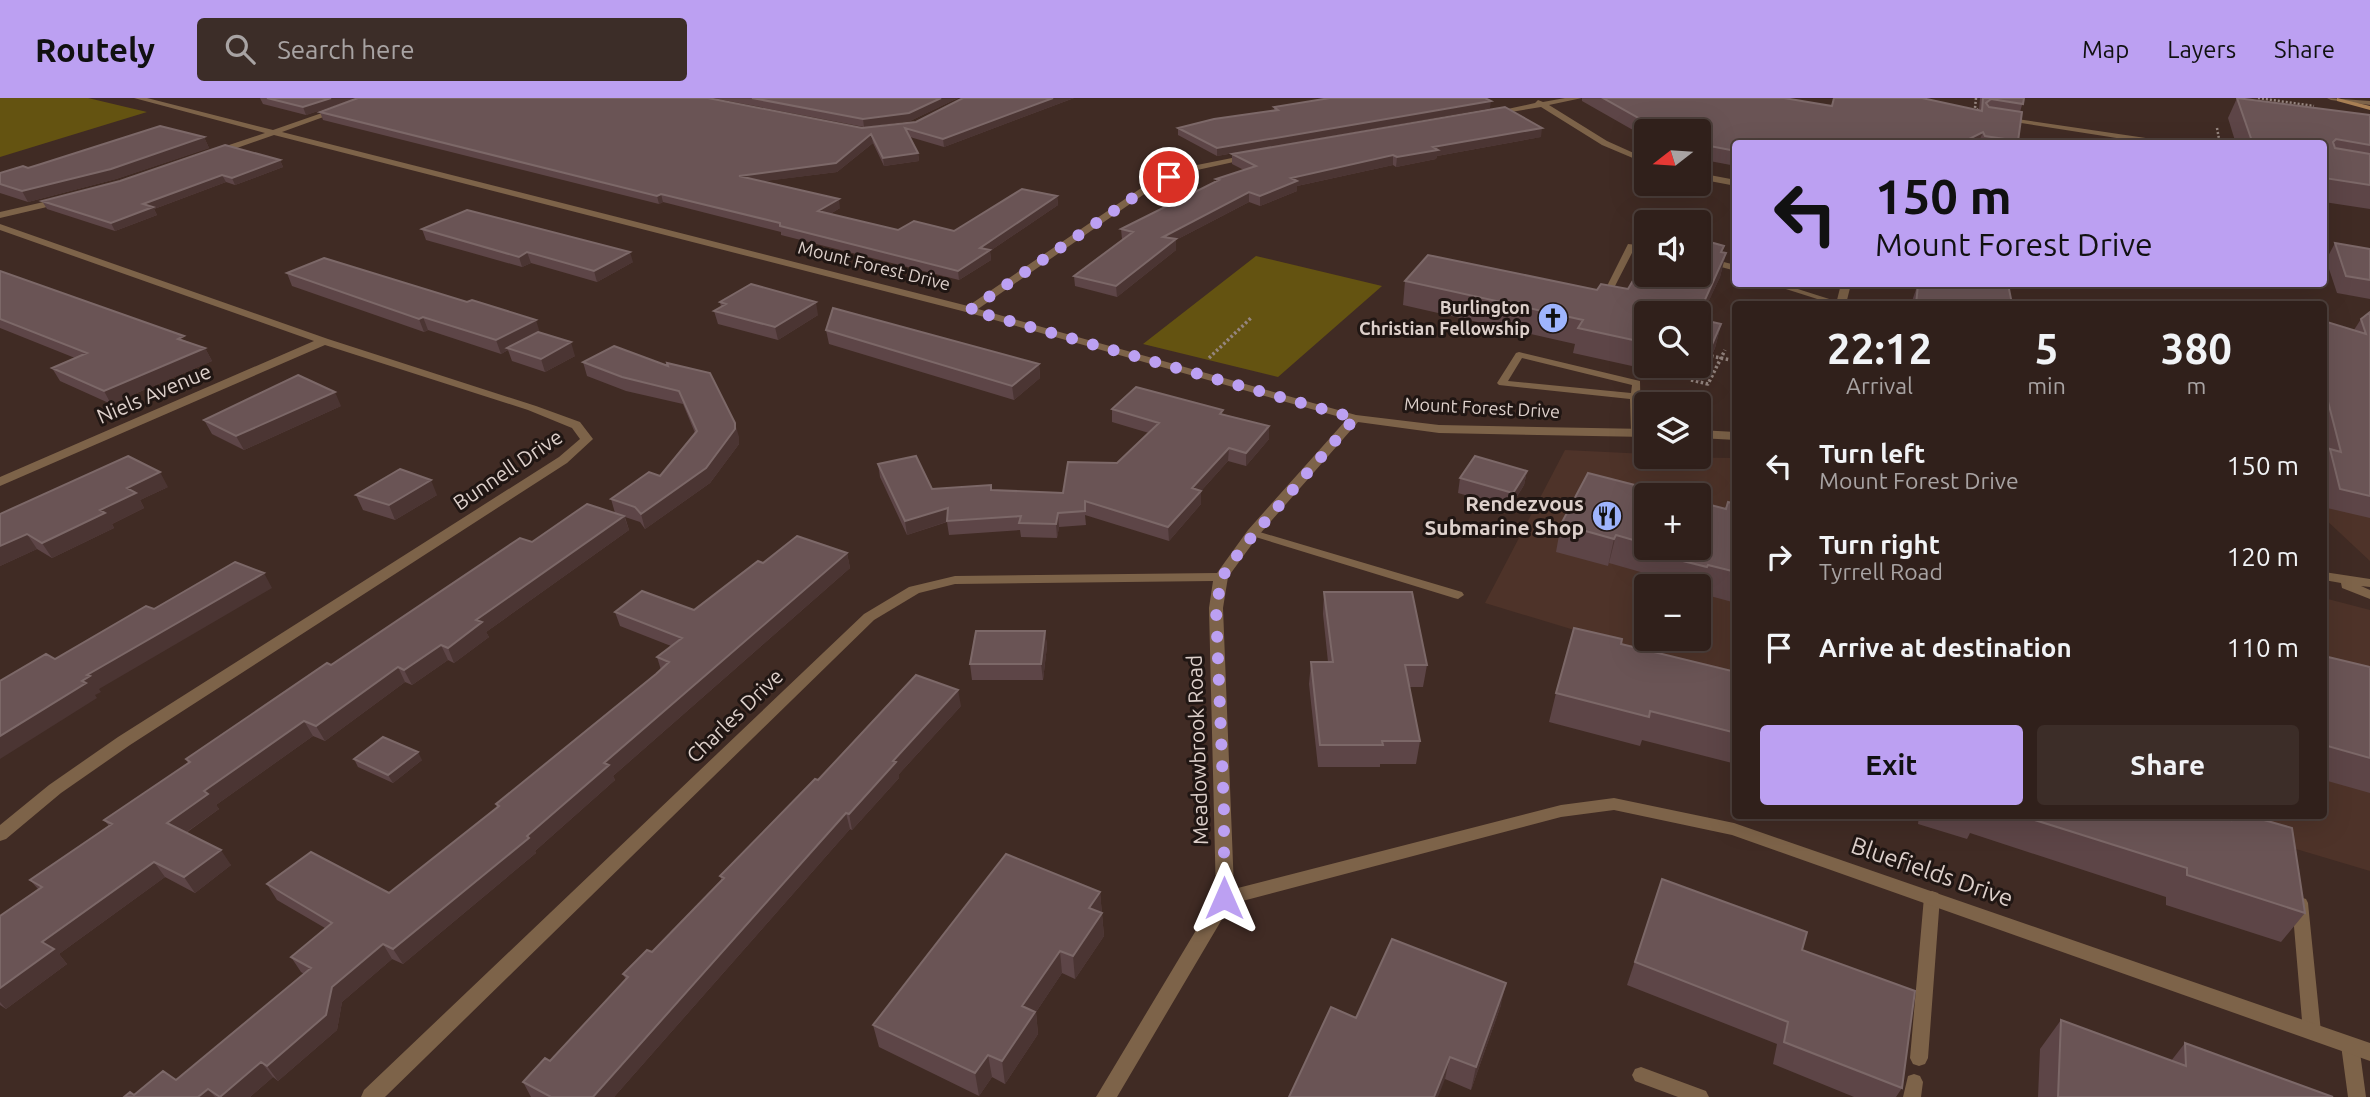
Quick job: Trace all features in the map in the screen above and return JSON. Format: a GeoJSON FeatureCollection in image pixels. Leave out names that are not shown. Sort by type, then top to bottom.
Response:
{"type":"FeatureCollection","features":[{"type":"Feature","properties":{"kind":"main road"},"geometry":{"type":"LineString","coordinates":[[2336,99],[2370,105]]}},
{"type":"Feature","properties":{"kind":"street","name":"Mount Forest Drive"},"geometry":{"type":"LineString","coordinates":[[138,98],[970,310],[1355,418],[1439,429],[1634,433]]}},
{"type":"Feature","properties":{"kind":"street"},"geometry":{"type":"LineString","coordinates":[[208,155],[372,98]]}},
{"type":"Feature","properties":{"kind":"street"},"geometry":{"type":"LineString","coordinates":[[1531,98],[1587,134],[1634,157]]}},
{"type":"Feature","properties":{"kind":"street"},"geometry":{"type":"LineString","coordinates":[[1488,114],[1578,98]]}},
{"type":"Feature","properties":{"kind":"street"},"geometry":{"type":"LineString","coordinates":[[970,310],[1153,184],[1185,170],[1259,154]]}},
{"type":"Feature","properties":{"kind":"street"},"geometry":{"type":"LineString","coordinates":[[1712,178],[1732,182]]}},
{"type":"Feature","properties":{"kind":"street"},"geometry":{"type":"LineString","coordinates":[[0,215],[69,199]]}},
{"type":"Feature","properties":{"kind":"street","name":"Bunnell Drive"},"geometry":{"type":"LineString","coordinates":[[0,226],[324,341],[532,408],[576,425],[587,439],[564,460],[124,741],[55,789],[0,834]]}},
{"type":"Feature","properties":{"kind":"street","name":"Niels Avenue"},"geometry":{"type":"LineString","coordinates":[[0,482],[324,341]]}},
{"type":"Feature","properties":{"kind":"street","name":"Meadowbrook Road"},"geometry":{"type":"LineString","coordinates":[[1224,898],[1224,812],[1216,608],[1222,577],[1253,533],[1355,418]]}},
{"type":"Feature","properties":{"kind":"street"},"geometry":{"type":"LineString","coordinates":[[1711,434],[1732,436]]}},
{"type":"Feature","properties":{"kind":"street","name":"Charles Drive"},"geometry":{"type":"LineString","coordinates":[[371,1097],[869,617],[914,590],[956,580],[1222,577]]}},
{"type":"Feature","properties":{"kind":"street"},"geometry":{"type":"LineString","coordinates":[[2330,578],[2370,583]]}},
{"type":"Feature","properties":{"kind":"street"},"geometry":{"type":"LineString","coordinates":[[2330,578],[2370,595]]}},
{"type":"Feature","properties":{"kind":"street","name":"Bluefields Drive"},"geometry":{"type":"LineString","coordinates":[[1224,898],[1561,811],[1614,804],[1734,829],[2370,1052]]}},
{"type":"Feature","properties":{"kind":"street"},"geometry":{"type":"LineString","coordinates":[[1106,1097],[1224,898]]}},
{"type":"Feature","properties":{"kind":"lane"},"geometry":{"type":"LineString","coordinates":[[1986,117],[2145,140]]}},
{"type":"Feature","properties":{"kind":"lane"},"geometry":{"type":"LineString","coordinates":[[1611,286],[1631,246],[1634,247]]}},
{"type":"Feature","properties":{"kind":"lane"},"geometry":{"type":"LineString","coordinates":[[1711,261],[1732,267]]}},
{"type":"Feature","properties":{"kind":"lane"},"geometry":{"type":"LineString","coordinates":[[1784,287],[1831,301]]}},
{"type":"Feature","properties":{"kind":"lane"},"geometry":{"type":"LineString","coordinates":[[1519,355],[1637,383],[1635,396],[1502,383],[1519,355]]}},
{"type":"Feature","properties":{"kind":"lane"},"geometry":{"type":"LineString","coordinates":[[1253,533],[1458,596]]}},
{"type":"Feature","properties":{"kind":"lane"},"geometry":{"type":"LineString","coordinates":[[2298,889],[2312,1032]]}},
{"type":"Feature","properties":{"kind":"lane"},"geometry":{"type":"LineString","coordinates":[[1919,1058],[1932,897]]}},
{"type":"Feature","properties":{"kind":"lane"},"geometry":{"type":"LineString","coordinates":[[2350,1045],[2357,1097]]}},
{"type":"Feature","properties":{"kind":"lane"},"geometry":{"type":"LineString","coordinates":[[1641,1075],[1700,1097]]}},
{"type":"Feature","properties":{"kind":"path"},"geometry":{"type":"LineString","coordinates":[[1976,98],[1975,108],[1986,117]]}},
{"type":"Feature","properties":{"kind":"path"},"geometry":{"type":"LineString","coordinates":[[2217,128],[2219,140]]}},
{"type":"Feature","properties":{"kind":"path"},"geometry":{"type":"LineString","coordinates":[[1194,373],[1252,317]]}},
{"type":"Feature","properties":{"kind":"path"},"geometry":{"type":"LineString","coordinates":[[1691,380],[1708,384],[1725,350]]}},
{"type":"Feature","properties":{"kind":"path"},"geometry":{"type":"LineString","coordinates":[[1711,356],[1732,360]]}},
{"type":"Feature","properties":{"kind":"shaded area"},"geometry":{"type":"Polygon","coordinates":[[[0,98],[88,98],[147,112],[0,157],[0,98]]]}},
{"type":"Feature","properties":{"kind":"shaded area"},"geometry":{"type":"Polygon","coordinates":[[[1256,256],[1382,286],[1278,377],[1143,344],[1256,256]]]}},
{"type":"Feature","properties":{"kind":"shaded area"},"geometry":{"type":"Polygon","coordinates":[[[1565,450],[1634,453],[1634,469],[1711,469],[1711,458],[1732,458],[1732,678],[1644,651],[1711,651],[1711,574],[1634,574],[1634,648],[1485,603],[1565,450]]]}},
{"type":"Feature","properties":{"kind":"shaded area"},"geometry":{"type":"Polygon","coordinates":[[[2327,457],[2370,466],[2370,561],[2327,521],[2327,457]]]}},
{"type":"Feature","properties":{"kind":"shaded area"},"geometry":{"type":"Polygon","coordinates":[[[2327,599],[2370,610],[2370,871],[2196,819],[2327,819],[2327,599]]]}},
{"type":"Feature","properties":{"kind":"building"},"geometry":{"type":"Polygon","coordinates":[[[267,98],[331,98],[303,107],[267,98]]]}},
{"type":"Feature","properties":{"kind":"building"},"geometry":{"type":"Polygon","coordinates":[[[358,98],[708,98],[862,128],[916,122],[963,98],[1053,98],[943,139],[905,128],[918,153],[883,158],[871,134],[836,163],[739,176],[839,199],[818,211],[898,230],[914,221],[954,231],[1022,189],[1057,196],[980,248],[990,250],[958,271],[780,226],[780,223],[661,194],[657,196],[320,112],[358,98]]]}},
{"type":"Feature","properties":{"kind":"building"},"geometry":{"type":"Polygon","coordinates":[[[752,98],[941,98],[909,113],[863,119],[752,98]]]}},
{"type":"Feature","properties":{"kind":"building"},"geometry":{"type":"Polygon","coordinates":[[[1330,98],[1485,98],[1491,101],[1217,148],[1178,128],[1330,98]]]}},
{"type":"Feature","properties":{"kind":"building"},"geometry":{"type":"Polygon","coordinates":[[[1603,98],[1784,98],[1832,106],[1834,98],[1922,98],[1982,111],[1983,98],[2024,98],[2023,104],[1991,99],[1986,103],[1989,107],[2022,112],[2018,140],[1985,136],[1983,132],[1967,140],[1732,140],[1732,150],[1712,146],[1712,119],[1640,119],[1603,98]]]}},
{"type":"Feature","properties":{"kind":"building"},"geometry":{"type":"Polygon","coordinates":[[[2237,98],[2370,115],[2370,145],[2336,139],[2333,142],[2335,148],[2370,154],[2370,185],[2327,178],[2327,140],[2252,140],[2237,98]]]}},
{"type":"Feature","properties":{"kind":"building"},"geometry":{"type":"Polygon","coordinates":[[[1505,107],[1542,128],[1433,147],[1438,150],[1397,157],[1393,155],[1291,178],[1297,181],[1260,196],[1249,192],[1163,237],[1176,239],[1116,286],[1074,276],[1133,232],[1121,229],[1219,180],[1216,179],[1256,166],[1232,154],[1505,107]]]}},
{"type":"Feature","properties":{"kind":"building"},"geometry":{"type":"Polygon","coordinates":[[[160,126],[204,137],[111,169],[22,191],[0,184],[0,173],[23,166],[28,168],[160,126]]]}},
{"type":"Feature","properties":{"kind":"building"},"geometry":{"type":"Polygon","coordinates":[[[225,145],[280,160],[232,178],[222,175],[143,204],[153,207],[111,223],[42,201],[120,181],[225,145]]]}},
{"type":"Feature","properties":{"kind":"building"},"geometry":{"type":"Polygon","coordinates":[[[467,210],[630,252],[594,271],[527,252],[519,257],[422,229],[467,210]]]}},
{"type":"Feature","properties":{"kind":"building"},"geometry":{"type":"Polygon","coordinates":[[[1711,242],[1724,246],[1721,252],[1726,253],[1711,286],[1711,242]]]}},
{"type":"Feature","properties":{"kind":"building"},"geometry":{"type":"Polygon","coordinates":[[[2335,243],[2370,249],[2370,280],[2346,276],[2335,243]]]}},
{"type":"Feature","properties":{"kind":"building"},"geometry":{"type":"Polygon","coordinates":[[[1428,255],[1597,290],[1601,284],[1628,289],[1634,279],[1634,287],[1711,287],[1704,301],[1634,301],[1634,340],[1578,328],[1583,320],[1405,281],[1428,255]]]}},
{"type":"Feature","properties":{"kind":"building"},"geometry":{"type":"Polygon","coordinates":[[[324,258],[536,320],[496,340],[423,317],[419,319],[287,273],[324,258]]]}},
{"type":"Feature","properties":{"kind":"building"},"geometry":{"type":"Polygon","coordinates":[[[0,271],[184,336],[178,339],[205,348],[104,391],[52,368],[87,353],[0,319],[0,271]]]}},
{"type":"Feature","properties":{"kind":"building"},"geometry":{"type":"Polygon","coordinates":[[[751,284],[816,302],[775,327],[714,311],[726,304],[720,302],[751,284]]]}},
{"type":"Feature","properties":{"kind":"building"},"geometry":{"type":"Polygon","coordinates":[[[1918,287],[2009,287],[2011,301],[1916,301],[1918,287]]]}},
{"type":"Feature","properties":{"kind":"building"},"geometry":{"type":"Polygon","coordinates":[[[833,308],[1039,364],[1012,386],[826,330],[833,308]]]}},
{"type":"Feature","properties":{"kind":"building"},"geometry":{"type":"Polygon","coordinates":[[[2370,312],[2370,496],[2340,489],[2330,449],[2341,452],[2327,398],[2327,322],[2366,334],[2361,319],[2370,312]]]}},
{"type":"Feature","properties":{"kind":"building"},"geometry":{"type":"Polygon","coordinates":[[[1711,322],[1721,324],[1711,347],[1711,322]]]}},
{"type":"Feature","properties":{"kind":"building"},"geometry":{"type":"Polygon","coordinates":[[[538,332],[571,342],[541,359],[507,348],[538,332]]]}},
{"type":"Feature","properties":{"kind":"building"},"geometry":{"type":"Polygon","coordinates":[[[614,346],[668,366],[667,363],[710,373],[735,423],[735,429],[706,468],[641,514],[635,507],[611,499],[649,472],[660,476],[697,431],[679,391],[622,377],[583,362],[614,346]]]}},
{"type":"Feature","properties":{"kind":"building"},"geometry":{"type":"Polygon","coordinates":[[[298,375],[335,392],[236,436],[204,420],[298,375]]]}},
{"type":"Feature","properties":{"kind":"building"},"geometry":{"type":"Polygon","coordinates":[[[1136,387],[1223,410],[1220,414],[1269,426],[1246,453],[1229,448],[1192,488],[1201,491],[1168,527],[1085,501],[1085,511],[1058,513],[1056,524],[1019,523],[1021,516],[947,521],[948,508],[905,521],[878,464],[916,456],[932,489],[991,485],[991,490],[1063,493],[1068,462],[1117,463],[1159,423],[1112,409],[1136,387]]]}},
{"type":"Feature","properties":{"kind":"building"},"geometry":{"type":"Polygon","coordinates":[[[128,456],[160,472],[127,488],[136,493],[100,510],[105,513],[42,543],[27,534],[0,546],[0,514],[128,456]]]}},
{"type":"Feature","properties":{"kind":"building"},"geometry":{"type":"Polygon","coordinates":[[[1475,456],[1527,471],[1513,493],[1460,478],[1475,456]]]}},
{"type":"Feature","properties":{"kind":"building"},"geometry":{"type":"Polygon","coordinates":[[[400,469],[431,480],[389,505],[356,495],[400,469]]]}},
{"type":"Feature","properties":{"kind":"building"},"geometry":{"type":"Polygon","coordinates":[[[1588,473],[1634,485],[1634,540],[1616,535],[1614,539],[1561,524],[1588,473]]]}},
{"type":"Feature","properties":{"kind":"building"},"geometry":{"type":"Polygon","coordinates":[[[1728,502],[1732,503],[1732,571],[1708,565],[1707,567],[1679,560],[1711,560],[1711,505],[1726,509],[1728,502]]]}},
{"type":"Feature","properties":{"kind":"building"},"geometry":{"type":"Polygon","coordinates":[[[587,504],[624,516],[476,620],[482,622],[448,648],[441,645],[404,670],[398,667],[316,726],[304,721],[204,791],[208,794],[167,823],[221,850],[184,877],[154,862],[42,942],[54,949],[0,988],[0,916],[42,887],[30,880],[112,824],[104,820],[190,762],[186,759],[327,663],[331,665],[520,538],[532,542],[587,504]]]}},
{"type":"Feature","properties":{"kind":"building"},"geometry":{"type":"Polygon","coordinates":[[[797,536],[847,553],[604,763],[609,765],[527,836],[529,838],[393,949],[383,944],[332,987],[326,1015],[267,1066],[261,1062],[220,1097],[208,1089],[198,1097],[124,1097],[130,1092],[134,1095],[163,1071],[176,1080],[311,968],[291,957],[332,923],[267,884],[311,852],[389,893],[499,806],[496,804],[669,662],[657,657],[682,638],[615,612],[642,591],[694,610],[758,561],[763,563],[797,536]]]}},
{"type":"Feature","properties":{"kind":"building"},"geometry":{"type":"Polygon","coordinates":[[[235,562],[264,573],[87,675],[90,676],[82,681],[86,683],[0,736],[0,681],[46,654],[55,659],[146,606],[154,609],[235,562]]]}},
{"type":"Feature","properties":{"kind":"building"},"geometry":{"type":"Polygon","coordinates":[[[1324,592],[1412,592],[1427,665],[1405,665],[1420,741],[1382,741],[1383,745],[1320,745],[1311,662],[1333,662],[1324,592]]]}},
{"type":"Feature","properties":{"kind":"building"},"geometry":{"type":"Polygon","coordinates":[[[1574,628],[1622,639],[1621,644],[1634,647],[1634,651],[1650,651],[1732,671],[1732,732],[1650,711],[1649,717],[1556,693],[1574,628]]]}},
{"type":"Feature","properties":{"kind":"building"},"geometry":{"type":"Polygon","coordinates":[[[976,631],[1045,631],[1041,664],[970,664],[976,631]]]}},
{"type":"Feature","properties":{"kind":"building"},"geometry":{"type":"Polygon","coordinates":[[[2327,657],[2370,667],[2370,758],[2327,746],[2327,657]]]}},
{"type":"Feature","properties":{"kind":"building"},"geometry":{"type":"Polygon","coordinates":[[[916,675],[958,690],[593,1097],[551,1097],[523,1082],[545,1058],[550,1061],[628,977],[623,974],[647,950],[652,952],[724,878],[720,876],[815,779],[818,780],[916,675]]]}},
{"type":"Feature","properties":{"kind":"building"},"geometry":{"type":"Polygon","coordinates":[[[383,737],[418,752],[388,775],[354,759],[383,737]]]}},
{"type":"Feature","properties":{"kind":"building"},"geometry":{"type":"Polygon","coordinates":[[[2032,819],[2260,819],[2292,828],[2305,913],[2187,875],[2187,868],[2032,819]]]}},
{"type":"Feature","properties":{"kind":"building"},"geometry":{"type":"Polygon","coordinates":[[[1006,854],[1100,892],[1089,908],[1102,913],[1073,956],[1060,951],[1022,1006],[1035,1012],[1002,1061],[988,1055],[975,1073],[873,1025],[1006,854]]]}},
{"type":"Feature","properties":{"kind":"building"},"geometry":{"type":"Polygon","coordinates":[[[1662,879],[1807,932],[1802,950],[1915,991],[1902,1088],[1784,1042],[1788,1022],[1635,962],[1662,879]]]}},
{"type":"Feature","properties":{"kind":"building"},"geometry":{"type":"Polygon","coordinates":[[[1392,939],[1506,983],[1476,1067],[1450,1057],[1434,1097],[1289,1097],[1331,1007],[1356,1018],[1392,939]]]}},
{"type":"Feature","properties":{"kind":"building"},"geometry":{"type":"Polygon","coordinates":[[[2061,1020],[2186,1066],[2185,1043],[2333,1097],[2058,1097],[2061,1020]]]}},
{"type":"Feature","properties":{"kind":"place","name":"Burlington Christian Fellowship"},"geometry":{"type":"Point","coordinates":[1553,318]}},
{"type":"Feature","properties":{"kind":"place","name":"Rendezvous Submarine Shop"},"geometry":{"type":"Point","coordinates":[1607,516]}},
{"type":"Feature","properties":{"kind":"route"},"geometry":{"type":"LineString","coordinates":[[1169,177],[1153,184],[970,310],[1355,418],[1253,533],[1222,577],[1216,608],[1224,812],[1224,898]]}}]}
